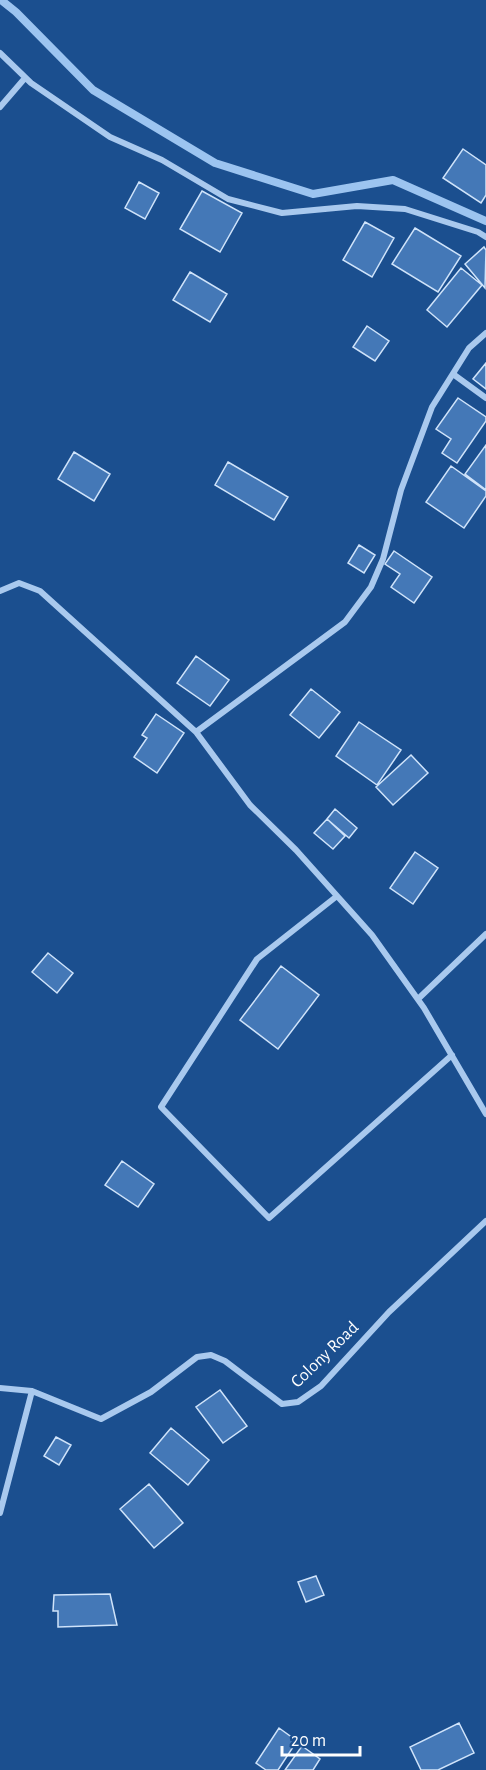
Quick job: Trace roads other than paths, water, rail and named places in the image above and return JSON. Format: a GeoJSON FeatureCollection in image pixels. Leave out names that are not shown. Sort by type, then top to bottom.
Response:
{"type":"FeatureCollection","features":[{"type":"Feature","properties":{"kind":"street"},"geometry":{"type":"LineString","coordinates":[[0,53],[25,78],[110,137],[162,160],[228,199],[282,213],[357,206],[405,209],[478,232],[486,237]]}},
{"type":"Feature","properties":{"kind":"street"},"geometry":{"type":"LineString","coordinates":[[0,107],[25,78]]}},
{"type":"Feature","properties":{"kind":"street"},"geometry":{"type":"LineString","coordinates":[[195,732],[345,622],[371,587],[382,559],[401,490],[432,407],[469,348],[486,333]]}},
{"type":"Feature","properties":{"kind":"street"},"geometry":{"type":"LineString","coordinates":[[453,374],[486,398]]}},
{"type":"Feature","properties":{"kind":"street"},"geometry":{"type":"LineString","coordinates":[[0,591],[18,583],[40,591],[195,732],[250,806],[296,850],[372,934],[418,999],[486,1114]]}},
{"type":"Feature","properties":{"kind":"street"},"geometry":{"type":"LineString","coordinates":[[337,896],[257,959],[161,1107],[269,1218],[452,1056]]}},
{"type":"Feature","properties":{"kind":"street"},"geometry":{"type":"LineString","coordinates":[[418,999],[486,934]]}},
{"type":"Feature","properties":{"kind":"street","name":"Colony Road"},"geometry":{"type":"LineString","coordinates":[[0,1388],[32,1391],[101,1419],[151,1392],[197,1357],[211,1355],[225,1361],[282,1404],[298,1402],[321,1386],[389,1312],[486,1221]]}},
{"type":"Feature","properties":{"kind":"street"},"geometry":{"type":"LineString","coordinates":[[0,1513],[32,1391]]}},
{"type":"Feature","properties":{"kind":"waterway"},"geometry":{"type":"LineString","coordinates":[[1,0],[16,12],[93,90],[215,163],[313,194],[393,180],[486,221]]}}]}
